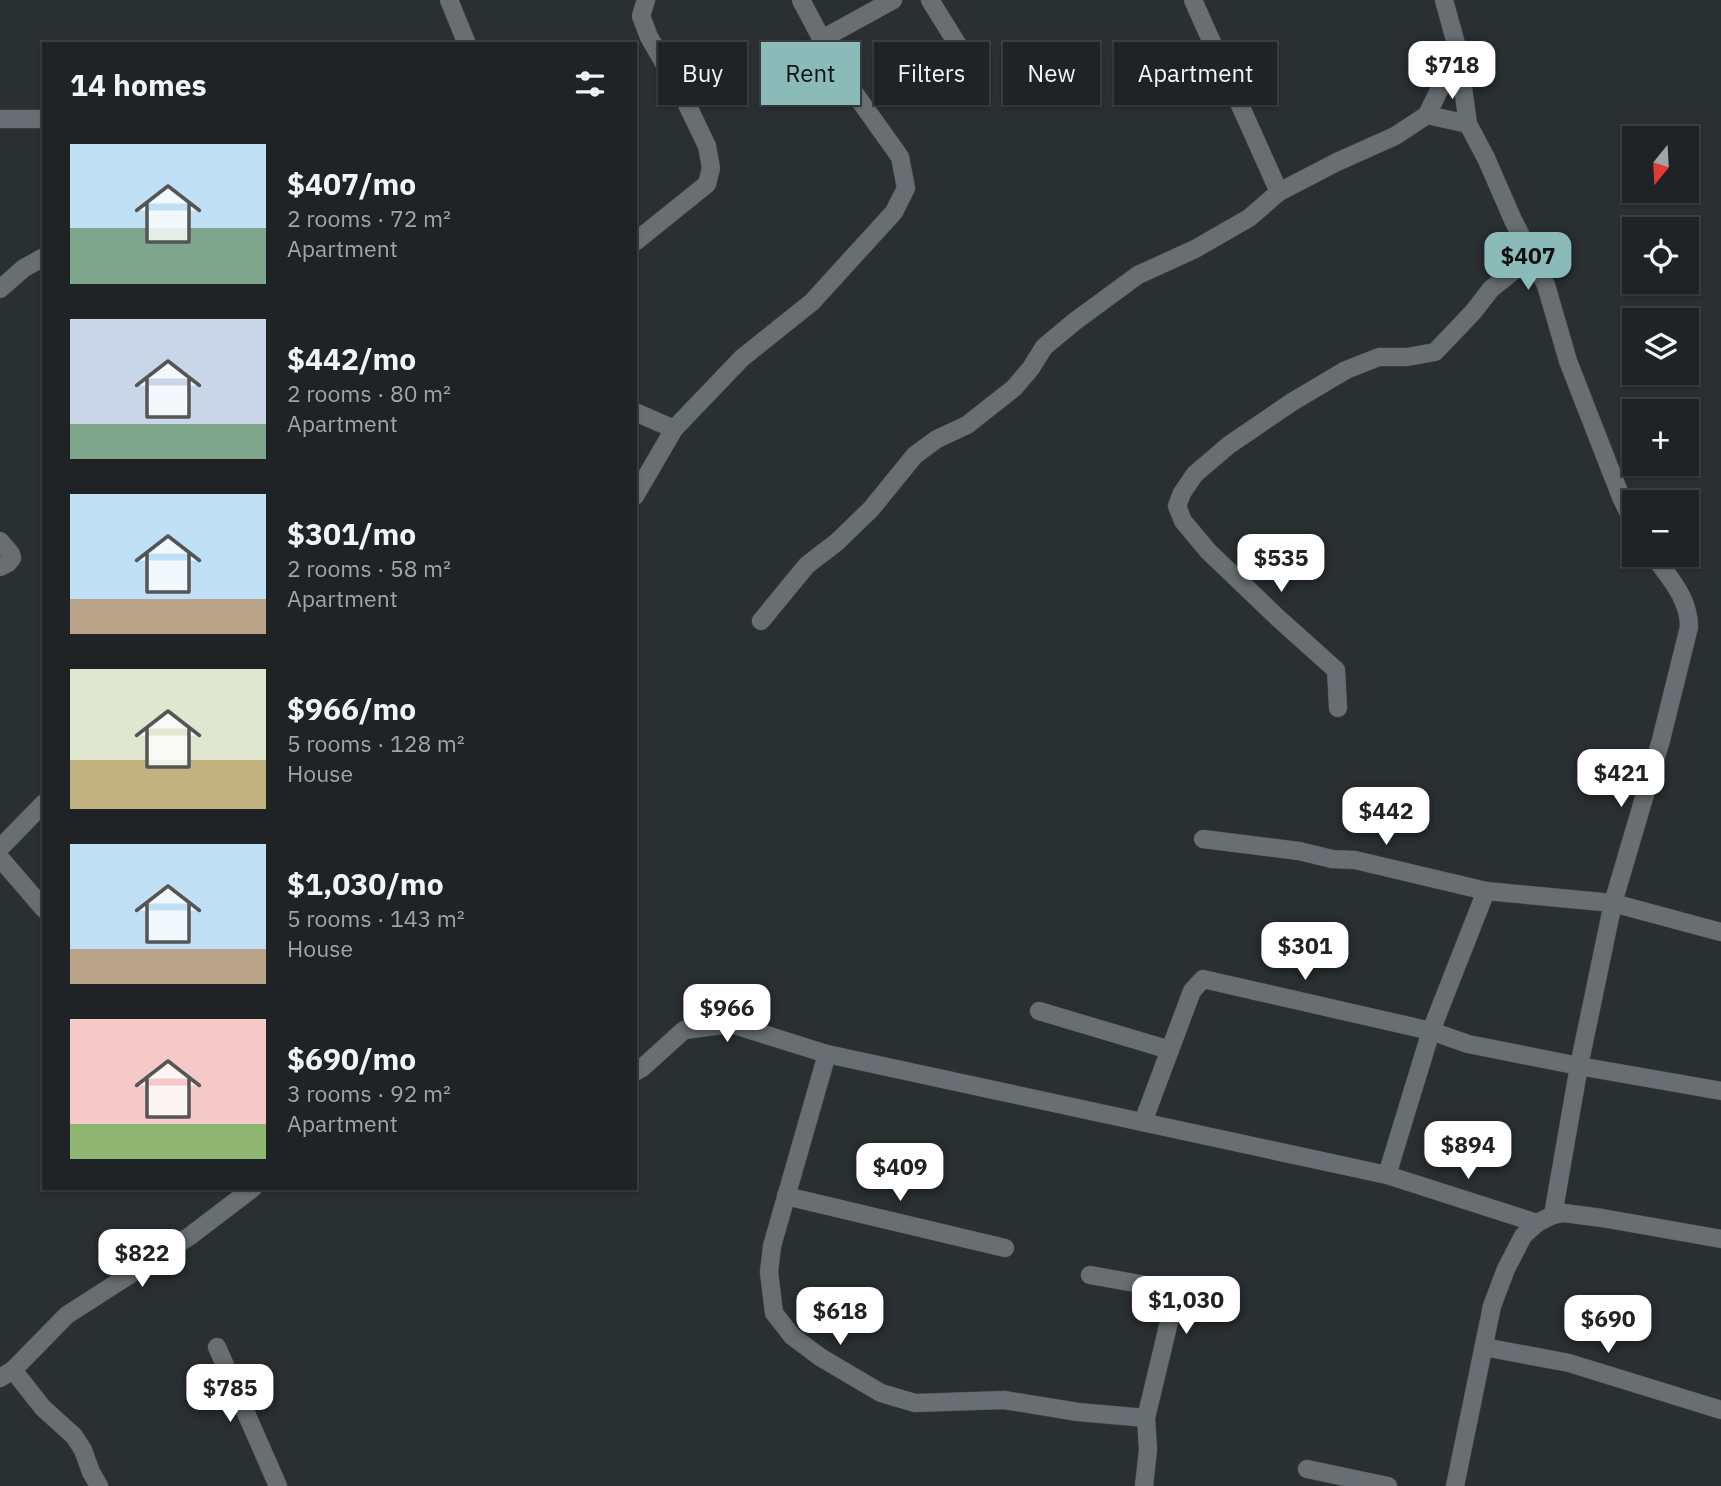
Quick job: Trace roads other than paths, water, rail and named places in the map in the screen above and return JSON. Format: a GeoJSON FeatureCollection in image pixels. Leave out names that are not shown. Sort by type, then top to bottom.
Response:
{"type":"FeatureCollection","features":[{"type":"Feature","properties":{"kind":"street"},"geometry":{"type":"LineString","coordinates":[[449,0],[466,42]]}},
{"type":"Feature","properties":{"kind":"street"},"geometry":{"type":"LineString","coordinates":[[627,0],[643,8],[649,37],[683,96],[707,146],[711,167],[707,184],[637,240]]}},
{"type":"Feature","properties":{"kind":"street"},"geometry":{"type":"LineString","coordinates":[[637,493],[674,429],[742,358],[812,302],[894,212],[906,188],[900,157],[838,70],[801,0]]}},
{"type":"Feature","properties":{"kind":"street"},"geometry":{"type":"LineString","coordinates":[[822,39],[893,0]]}},
{"type":"Feature","properties":{"kind":"street"},"geometry":{"type":"LineString","coordinates":[[930,0],[956,42]]}},
{"type":"Feature","properties":{"kind":"street"},"geometry":{"type":"LineString","coordinates":[[1193,0],[1279,192]]}},
{"type":"Feature","properties":{"kind":"street"},"geometry":{"type":"LineString","coordinates":[[1444,0],[1458,51],[1468,124],[1546,285],[1569,361],[1622,499]]}},
{"type":"Feature","properties":{"kind":"street"},"geometry":{"type":"LineString","coordinates":[[761,621],[807,565],[837,542],[871,509],[915,455],[937,439],[967,425],[1014,388],[1044,348],[1074,321],[1138,275],[1195,250],[1249,218],[1279,192],[1395,136],[1427,115],[1458,51]]}},
{"type":"Feature","properties":{"kind":"street"},"geometry":{"type":"LineString","coordinates":[[1427,115],[1468,124]]}},
{"type":"Feature","properties":{"kind":"street"},"geometry":{"type":"LineString","coordinates":[[0,119],[42,119]]}},
{"type":"Feature","properties":{"kind":"street"},"geometry":{"type":"LineString","coordinates":[[1338,708],[1336,670],[1208,551],[1183,521],[1177,506],[1182,493],[1195,474],[1229,445],[1292,402],[1346,370],[1379,357],[1407,357],[1434,352],[1474,311],[1491,289],[1532,256]]}},
{"type":"Feature","properties":{"kind":"street"},"geometry":{"type":"LineString","coordinates":[[0,289],[24,268],[42,258]]}},
{"type":"Feature","properties":{"kind":"street"},"geometry":{"type":"LineString","coordinates":[[637,413],[674,429]]}},
{"type":"Feature","properties":{"kind":"street"},"geometry":{"type":"LineString","coordinates":[[0,541],[12,558],[8,564],[0,567]]}},
{"type":"Feature","properties":{"kind":"street"},"geometry":{"type":"LineString","coordinates":[[1545,1219],[1613,903],[1661,740],[1689,627],[1689,612],[1681,594],[1662,567]]}},
{"type":"Feature","properties":{"kind":"street"},"geometry":{"type":"LineString","coordinates":[[0,848],[42,805]]}},
{"type":"Feature","properties":{"kind":"street"},"geometry":{"type":"LineString","coordinates":[[1203,839],[1299,851],[1332,859],[1355,860],[1486,891],[1613,903],[1721,932]]}},
{"type":"Feature","properties":{"kind":"street"},"geometry":{"type":"LineString","coordinates":[[0,858],[42,907]]}},
{"type":"Feature","properties":{"kind":"street"},"geometry":{"type":"LineString","coordinates":[[1387,1175],[1431,1031],[1486,891]]}},
{"type":"Feature","properties":{"kind":"street"},"geometry":{"type":"LineString","coordinates":[[1143,1122],[1192,991],[1203,979],[1431,1031],[1468,1044],[1721,1091]]}},
{"type":"Feature","properties":{"kind":"street"},"geometry":{"type":"LineString","coordinates":[[1039,1011],[1170,1050]]}},
{"type":"Feature","properties":{"kind":"street"},"geometry":{"type":"LineString","coordinates":[[637,1071],[684,1030],[731,1024],[827,1054],[1387,1175],[1545,1219]]}},
{"type":"Feature","properties":{"kind":"street"},"geometry":{"type":"LineString","coordinates":[[827,1054],[772,1246],[769,1272],[774,1313],[792,1336],[820,1357],[881,1393],[915,1403],[1004,1400],[1078,1412],[1146,1418]]}},
{"type":"Feature","properties":{"kind":"street"},"geometry":{"type":"LineString","coordinates":[[99,1486],[74,1436],[6,1374],[67,1315],[190,1236],[250,1190]]}},
{"type":"Feature","properties":{"kind":"street"},"geometry":{"type":"LineString","coordinates":[[786,1196],[1005,1248]]}},
{"type":"Feature","properties":{"kind":"street"},"geometry":{"type":"LineString","coordinates":[[1455,1486],[1492,1306],[1506,1269],[1523,1236],[1545,1219],[1564,1213],[1721,1239]]}},
{"type":"Feature","properties":{"kind":"street"},"geometry":{"type":"LineString","coordinates":[[1090,1275],[1151,1286],[1169,1292],[1174,1301],[1146,1418],[1148,1450],[1144,1486]]}},
{"type":"Feature","properties":{"kind":"street"},"geometry":{"type":"LineString","coordinates":[[217,1347],[278,1486]]}},
{"type":"Feature","properties":{"kind":"street"},"geometry":{"type":"LineString","coordinates":[[1484,1348],[1569,1363],[1721,1410]]}},
{"type":"Feature","properties":{"kind":"street"},"geometry":{"type":"LineString","coordinates":[[1307,1469],[1388,1486]]}}]}
